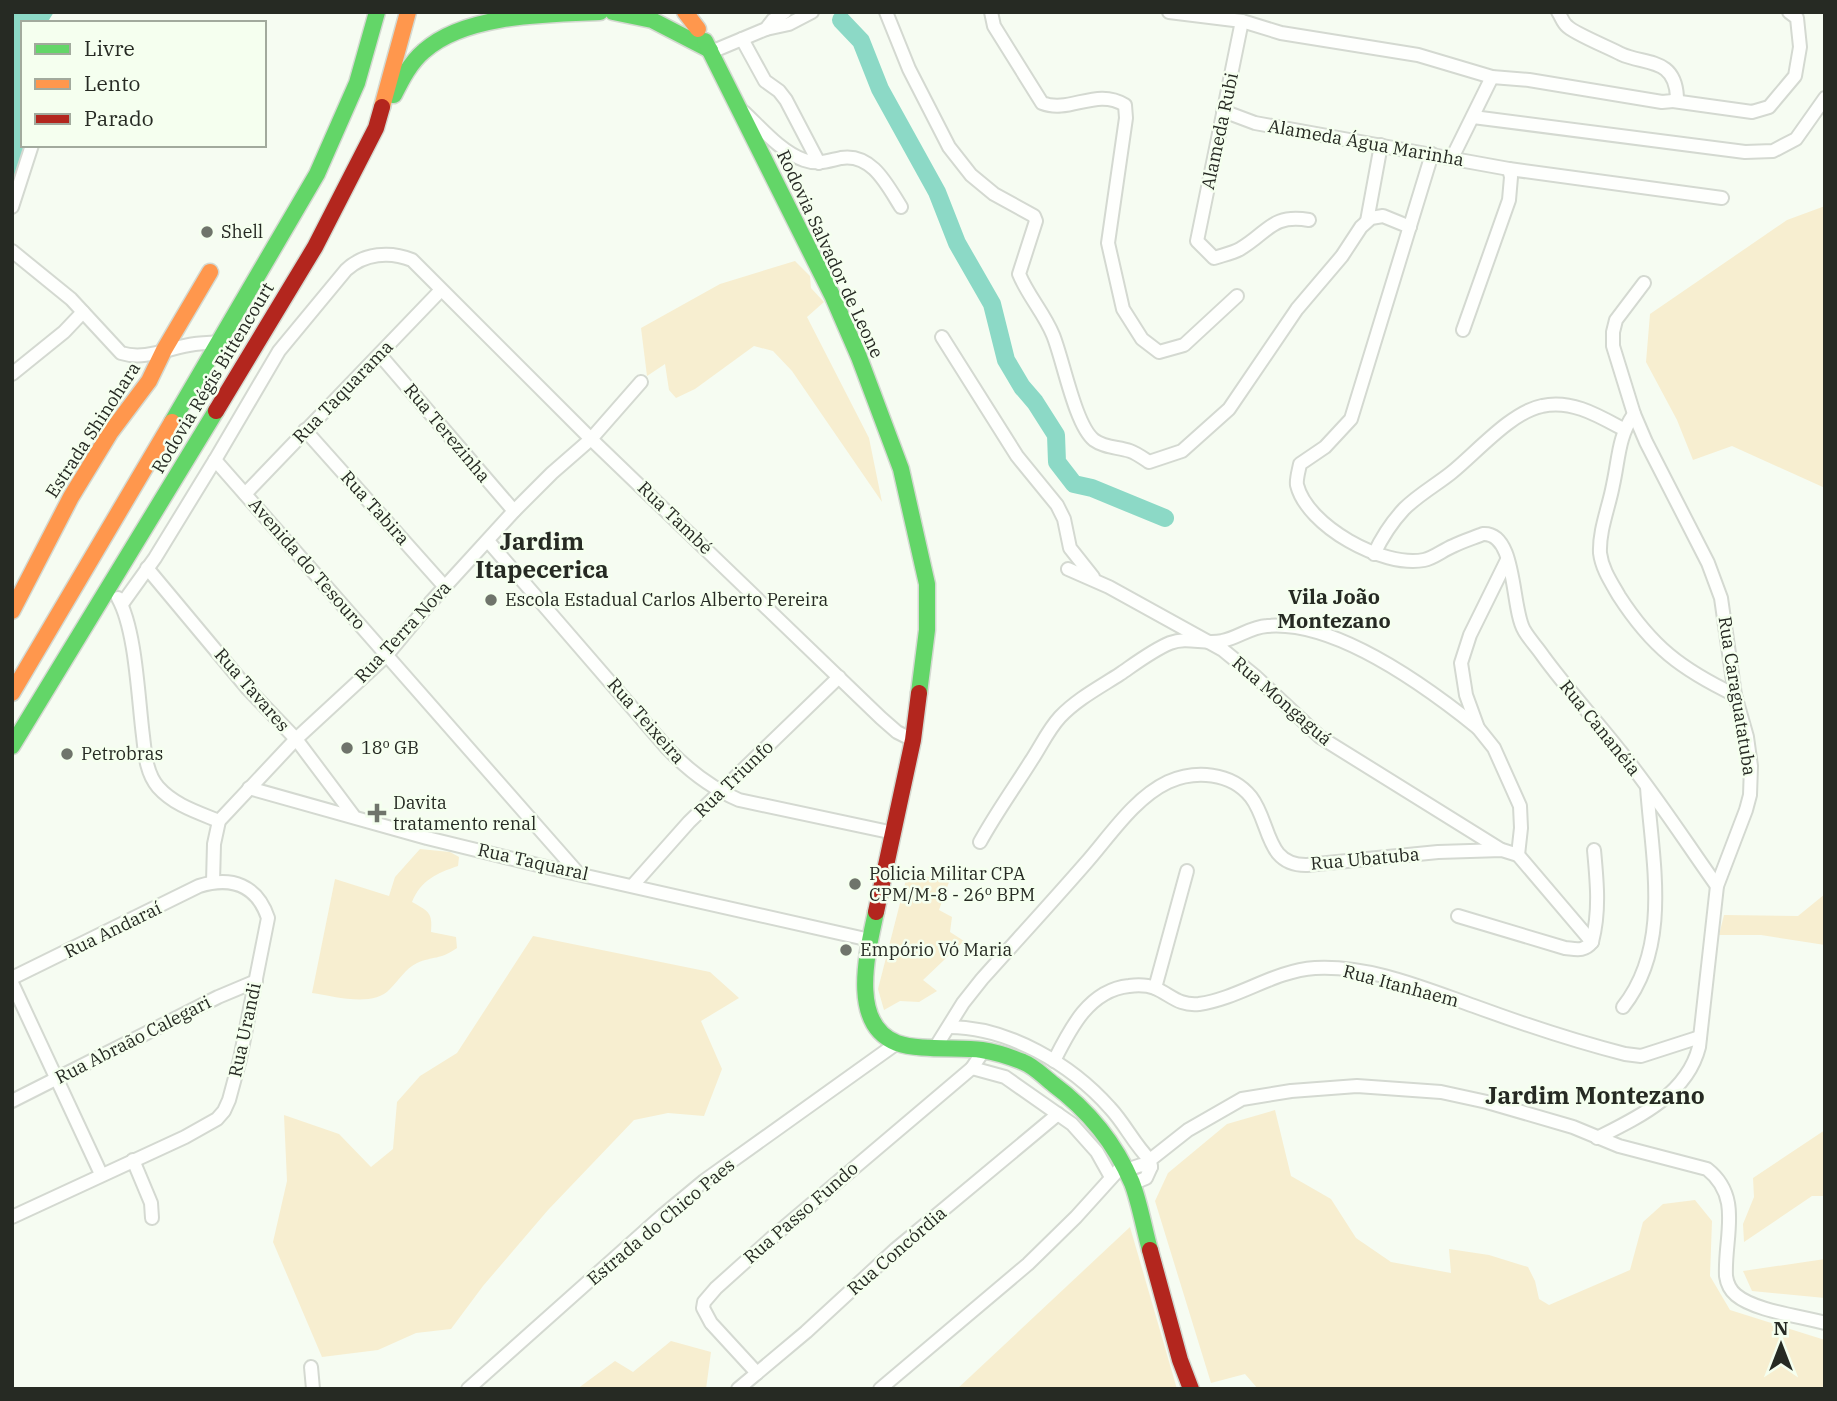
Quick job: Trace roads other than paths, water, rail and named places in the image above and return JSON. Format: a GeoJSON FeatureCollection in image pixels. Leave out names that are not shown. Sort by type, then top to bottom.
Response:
{"type":"FeatureCollection","features":[{"type":"Feature","properties":{"kind":"main road","name":"Rodovia Régis Bittencourt"},"geometry":{"type":"LineString","coordinates":[[12,693],[306,196],[335,142],[360,76],[377,12]]}},
{"type":"Feature","properties":{"kind":"main road","name":"Rodovia Régis Bittencourt"},"geometry":{"type":"LineString","coordinates":[[12,746],[315,247],[376,128],[408,12]]}},
{"type":"Feature","properties":{"kind":"main road"},"geometry":{"type":"LineString","coordinates":[[376,128],[403,77],[419,55],[446,36],[469,27],[504,21],[600,12]]}},
{"type":"Feature","properties":{"kind":"main road"},"geometry":{"type":"LineString","coordinates":[[614,12],[659,21],[711,51]]}},
{"type":"Feature","properties":{"kind":"main road"},"geometry":{"type":"LineString","coordinates":[[684,12],[698,29]]}},
{"type":"Feature","properties":{"kind":"main road","name":"Rodovia Salvador de Leone"},"geometry":{"type":"LineString","coordinates":[[690,12],[833,297],[870,384],[901,469],[927,584],[929,614],[914,740],[866,963],[864,994],[871,1016],[880,1031],[897,1043]]}},
{"type":"Feature","properties":{"kind":"main road","name":"Estrada Shinohara"},"geometry":{"type":"LineString","coordinates":[[12,611],[71,497],[110,433],[149,381],[210,272]]}},
{"type":"Feature","properties":{"kind":"main road"},"geometry":{"type":"LineString","coordinates":[[897,1043],[984,1050],[1026,1063],[1073,1099],[1103,1132],[1123,1174],[1191,1389]]}},
{"type":"Feature","properties":{"kind":"street"},"geometry":{"type":"LineString","coordinates":[[766,29],[785,12]]}},
{"type":"Feature","properties":{"kind":"street"},"geometry":{"type":"LineString","coordinates":[[711,51],[766,29],[789,24],[812,12]]}},
{"type":"Feature","properties":{"kind":"street"},"geometry":{"type":"LineString","coordinates":[[886,12],[909,69],[949,147],[994,194],[1034,216],[1036,221],[1019,274],[1054,337],[1072,396],[1087,431],[1094,439],[1109,447],[1131,452],[1149,462],[1182,451],[1229,409],[1297,309],[1342,256],[1367,221],[1383,216],[1410,227]]}},
{"type":"Feature","properties":{"kind":"street"},"geometry":{"type":"LineString","coordinates":[[991,12],[994,26],[1042,103],[1051,107],[1114,98],[1125,105],[1126,118],[1108,243],[1123,309],[1142,339],[1159,352],[1184,345],[1237,296]]}},
{"type":"Feature","properties":{"kind":"street"},"geometry":{"type":"LineString","coordinates":[[1169,12],[1242,21],[1282,33],[1418,55],[1492,77],[1752,112],[1769,107],[1795,76],[1800,47],[1797,18],[1789,12]]}},
{"type":"Feature","properties":{"kind":"street"},"geometry":{"type":"LineString","coordinates":[[1558,12],[1567,28],[1623,55],[1658,64],[1666,70],[1676,86],[1676,97],[1673,101]]}},
{"type":"Feature","properties":{"kind":"street","name":"Alameda Rubi"},"geometry":{"type":"LineString","coordinates":[[1242,21],[1197,241],[1214,258],[1239,250],[1278,220],[1309,220]]}},
{"type":"Feature","properties":{"kind":"street"},"geometry":{"type":"LineString","coordinates":[[742,39],[765,81],[786,100],[819,163]]}},
{"type":"Feature","properties":{"kind":"street"},"geometry":{"type":"LineString","coordinates":[[1452,158],[1492,77]]}},
{"type":"Feature","properties":{"kind":"street"},"geometry":{"type":"LineString","coordinates":[[1473,117],[1745,152],[1773,151],[1796,139],[1825,99]]}},
{"type":"Feature","properties":{"kind":"street"},"geometry":{"type":"LineString","coordinates":[[736,104],[791,153],[806,161],[819,163],[845,158],[869,164],[901,207]]}},
{"type":"Feature","properties":{"kind":"street","name":"Alameda Água Marinha"},"geometry":{"type":"LineString","coordinates":[[1223,111],[1255,123],[1509,169],[1722,198]]}},
{"type":"Feature","properties":{"kind":"street"},"geometry":{"type":"LineString","coordinates":[[1367,221],[1381,145]]}},
{"type":"Feature","properties":{"kind":"street"},"geometry":{"type":"LineString","coordinates":[[12,207],[31,147]]}},
{"type":"Feature","properties":{"kind":"street"},"geometry":{"type":"LineString","coordinates":[[1432,154],[1351,419],[1325,447],[1300,464],[1296,483],[1307,505],[1338,533],[1374,554],[1393,559],[1426,559],[1488,533],[1500,541],[1507,560],[1464,650],[1461,663],[1462,679],[1478,728]]}},
{"type":"Feature","properties":{"kind":"street"},"geometry":{"type":"LineString","coordinates":[[1462,330],[1509,200],[1509,169]]}},
{"type":"Feature","properties":{"kind":"street"},"geometry":{"type":"LineString","coordinates":[[12,251],[83,312],[121,353],[132,357],[142,356],[195,344],[219,342]]}},
{"type":"Feature","properties":{"kind":"street","name":"Rua També"},"geometry":{"type":"LineString","coordinates":[[122,604],[148,568],[215,460],[273,359],[352,265],[387,254],[412,260],[591,439],[839,677],[897,732],[914,740]]}},
{"type":"Feature","properties":{"kind":"street","name":"Rua Caraguatatuba"},"geometry":{"type":"LineString","coordinates":[[1597,1138],[1629,1123],[1665,1099],[1690,1070],[1697,1054],[1717,886],[1746,810],[1752,778],[1747,737],[1735,695],[1725,621],[1713,576],[1646,442],[1634,414],[1614,346],[1613,332],[1623,309],[1644,283]]}},
{"type":"Feature","properties":{"kind":"street","name":"Rua Taquarama"},"geometry":{"type":"LineString","coordinates":[[245,494],[441,290]]}},
{"type":"Feature","properties":{"kind":"street"},"geometry":{"type":"LineString","coordinates":[[12,374],[64,332],[83,312]]}},
{"type":"Feature","properties":{"kind":"street","name":"Rua Mongaguá"},"geometry":{"type":"LineString","coordinates":[[942,337],[1009,445],[1057,505],[1064,519],[1070,548],[1096,580]]}},
{"type":"Feature","properties":{"kind":"street","name":"Rua Terezinha"},"geometry":{"type":"LineString","coordinates":[[380,355],[514,511]]}},
{"type":"Feature","properties":{"kind":"street","name":"Rua Terra Nova"},"geometry":{"type":"LineString","coordinates":[[249,788],[296,739],[387,655],[514,511],[591,439],[641,382]]}},
{"type":"Feature","properties":{"kind":"street"},"geometry":{"type":"LineString","coordinates":[[1374,554],[1384,534],[1406,507],[1527,411],[1541,405],[1571,406],[1623,429]]}},
{"type":"Feature","properties":{"kind":"street"},"geometry":{"type":"LineString","coordinates":[[1634,414],[1623,429],[1602,531],[1602,565],[1635,620],[1661,650],[1703,678],[1735,695]]}},
{"type":"Feature","properties":{"kind":"street","name":"Rua Tabira"},"geometry":{"type":"LineString","coordinates":[[305,430],[445,587]]}},
{"type":"Feature","properties":{"kind":"street","name":"Avenida do Tesouro"},"geometry":{"type":"LineString","coordinates":[[215,460],[578,873]]}},
{"type":"Feature","properties":{"kind":"street","name":"Rua Teixeira"},"geometry":{"type":"LineString","coordinates":[[488,541],[667,748],[690,771],[720,792],[758,806],[894,833]]}},
{"type":"Feature","properties":{"kind":"street","name":"Rua Cananéia"},"geometry":{"type":"LineString","coordinates":[[1507,560],[1523,628],[1571,693],[1618,748],[1717,886]]}},
{"type":"Feature","properties":{"kind":"street","name":"Rua Tavares"},"geometry":{"type":"LineString","coordinates":[[148,568],[248,689],[296,739],[352,815]]}},
{"type":"Feature","properties":{"kind":"street","name":"Rua Mongaguá"},"geometry":{"type":"LineString","coordinates":[[1068,569],[1096,580],[1223,650],[1320,737],[1502,850]]}},
{"type":"Feature","properties":{"kind":"street"},"geometry":{"type":"LineString","coordinates":[[111,584],[122,604],[135,667],[148,770],[156,785],[167,795],[185,807],[219,821]]}},
{"type":"Feature","properties":{"kind":"street"},"geometry":{"type":"LineString","coordinates":[[980,842],[1000,807],[1062,715],[1129,667],[1170,643],[1190,639],[1222,642],[1257,628],[1282,626],[1335,640],[1399,671],[1429,690],[1478,728],[1494,747],[1520,806],[1518,855],[1592,942]]}},
{"type":"Feature","properties":{"kind":"street","name":"Rua Triunfo"},"geometry":{"type":"LineString","coordinates":[[633,885],[658,855],[720,792],[839,677]]}},
{"type":"Feature","properties":{"kind":"street","name":"Rua Ubatuba"},"geometry":{"type":"LineString","coordinates":[[935,1048],[982,979],[1128,815],[1153,792],[1181,778],[1203,774],[1216,776],[1231,781],[1242,789],[1258,809],[1277,853],[1290,864],[1425,853],[1502,850],[1518,855]]}},
{"type":"Feature","properties":{"kind":"street"},"geometry":{"type":"LineString","coordinates":[[1623,1007],[1636,988],[1649,956],[1654,928],[1654,878],[1647,787]]}},
{"type":"Feature","properties":{"kind":"street"},"geometry":{"type":"LineString","coordinates":[[213,882],[214,844],[219,821],[249,788]]}},
{"type":"Feature","properties":{"kind":"street","name":"Rua Taquaral"},"geometry":{"type":"LineString","coordinates":[[249,788],[427,838],[870,940]]}},
{"type":"Feature","properties":{"kind":"street"},"geometry":{"type":"LineString","coordinates":[[1458,916],[1565,948],[1583,949],[1592,942],[1597,925],[1594,850]]}},
{"type":"Feature","properties":{"kind":"street"},"geometry":{"type":"LineString","coordinates":[[1155,988],[1187,871]]}},
{"type":"Feature","properties":{"kind":"street","name":"Rua Urandi"},"geometry":{"type":"LineString","coordinates":[[12,1217],[203,1127],[217,1119],[224,1111],[237,1072],[268,918],[264,906],[255,894],[232,881],[213,882]]}},
{"type":"Feature","properties":{"kind":"street","name":"Rua Andaraí"},"geometry":{"type":"LineString","coordinates":[[12,981],[199,886],[213,882]]}},
{"type":"Feature","properties":{"kind":"street","name":"Rua Itanhaem"},"geometry":{"type":"LineString","coordinates":[[1054,1061],[1073,1027],[1097,997],[1121,987],[1139,985],[1155,988],[1178,1002],[1196,1004],[1230,995],[1277,975],[1311,968],[1340,968],[1428,989],[1625,1054],[1641,1056],[1700,1037]]}},
{"type":"Feature","properties":{"kind":"street"},"geometry":{"type":"LineString","coordinates":[[12,981],[101,1174]]}},
{"type":"Feature","properties":{"kind":"street","name":"Rua Abraão Calegari"},"geometry":{"type":"LineString","coordinates":[[12,1101],[218,997],[256,981]]}},
{"type":"Feature","properties":{"kind":"street"},"geometry":{"type":"LineString","coordinates":[[948,1027],[966,1027],[993,1034],[1054,1061],[1103,1100],[1151,1163]]}},
{"type":"Feature","properties":{"kind":"street","name":"Estrada do Chico Paes"},"geometry":{"type":"LineString","coordinates":[[468,1389],[704,1181],[897,1043]]}},
{"type":"Feature","properties":{"kind":"street","name":"Rua Passo Fundo"},"geometry":{"type":"LineString","coordinates":[[757,1373],[711,1323],[703,1308],[704,1302],[733,1272],[829,1191],[870,1152],[972,1068],[984,1050]]}},
{"type":"Feature","properties":{"kind":"street"},"geometry":{"type":"LineString","coordinates":[[972,1068],[1005,1077],[1058,1114],[1123,1174],[1146,1178],[1151,1163],[1188,1130],[1242,1099],[1291,1091],[1347,1086],[1407,1088],[1464,1097],[1573,1127],[1619,1146],[1707,1168],[1719,1178],[1729,1201],[1725,1262],[1728,1285],[1735,1295],[1761,1307],[1825,1322]]}},
{"type":"Feature","properties":{"kind":"street","name":"Rua Concórdia"},"geometry":{"type":"LineString","coordinates":[[738,1389],[806,1332],[896,1249],[1058,1114]]}},
{"type":"Feature","properties":{"kind":"street"},"geometry":{"type":"LineString","coordinates":[[134,1160],[151,1203],[152,1218]]}},
{"type":"Feature","properties":{"kind":"street"},"geometry":{"type":"LineString","coordinates":[[880,1389],[1028,1264],[1123,1174]]}},
{"type":"Feature","properties":{"kind":"street"},"geometry":{"type":"LineString","coordinates":[[311,1367],[313,1389]]}},
{"type":"Feature","properties":{"kind":"water"},"geometry":{"type":"Polygon","coordinates":[[[12,12],[54,12],[48,21],[21,21],[21,147],[27,147],[12,193],[12,12]]]}},
{"type":"Feature","properties":{"kind":"waterway"},"geometry":{"type":"LineString","coordinates":[[841,20],[861,41],[880,89],[937,192],[957,243],[992,304],[1006,360],[1056,435],[1057,462],[1074,484],[1092,488],[1165,518]]}},
{"type":"Feature","properties":{"kind":"place","name":"Shell"},"geometry":{"type":"Point","coordinates":[207,232]}},
{"type":"Feature","properties":{"kind":"place","name":"Escola Estadual Carlos Alberto Pereira"},"geometry":{"type":"Point","coordinates":[491,600]}},
{"type":"Feature","properties":{"kind":"place","name":"18º GB"},"geometry":{"type":"Point","coordinates":[347,748]}},
{"type":"Feature","properties":{"kind":"place","name":"Petrobras"},"geometry":{"type":"Point","coordinates":[67,754]}},
{"type":"Feature","properties":{"kind":"place","name":"Davita tratamento renal"},"geometry":{"type":"Point","coordinates":[377,813]}},
{"type":"Feature","properties":{"kind":"place","name":"Policia Militar CPA CPM/M-8 - 26º BPM"},"geometry":{"type":"Point","coordinates":[855,884]}},
{"type":"Feature","properties":{"kind":"place","name":"Empório Vó Maria"},"geometry":{"type":"Point","coordinates":[846,950]}},
{"type":"Feature","properties":{"kind":"district","name":"Jardim Itapecerica"},"geometry":{"type":"Point","coordinates":[542,556]}},
{"type":"Feature","properties":{"kind":"district","name":"Vila João Montezano"},"geometry":{"type":"Point","coordinates":[1334,609]}},
{"type":"Feature","properties":{"kind":"district","name":"Jardim Montezano"},"geometry":{"type":"Point","coordinates":[1595,1096]}}]}
